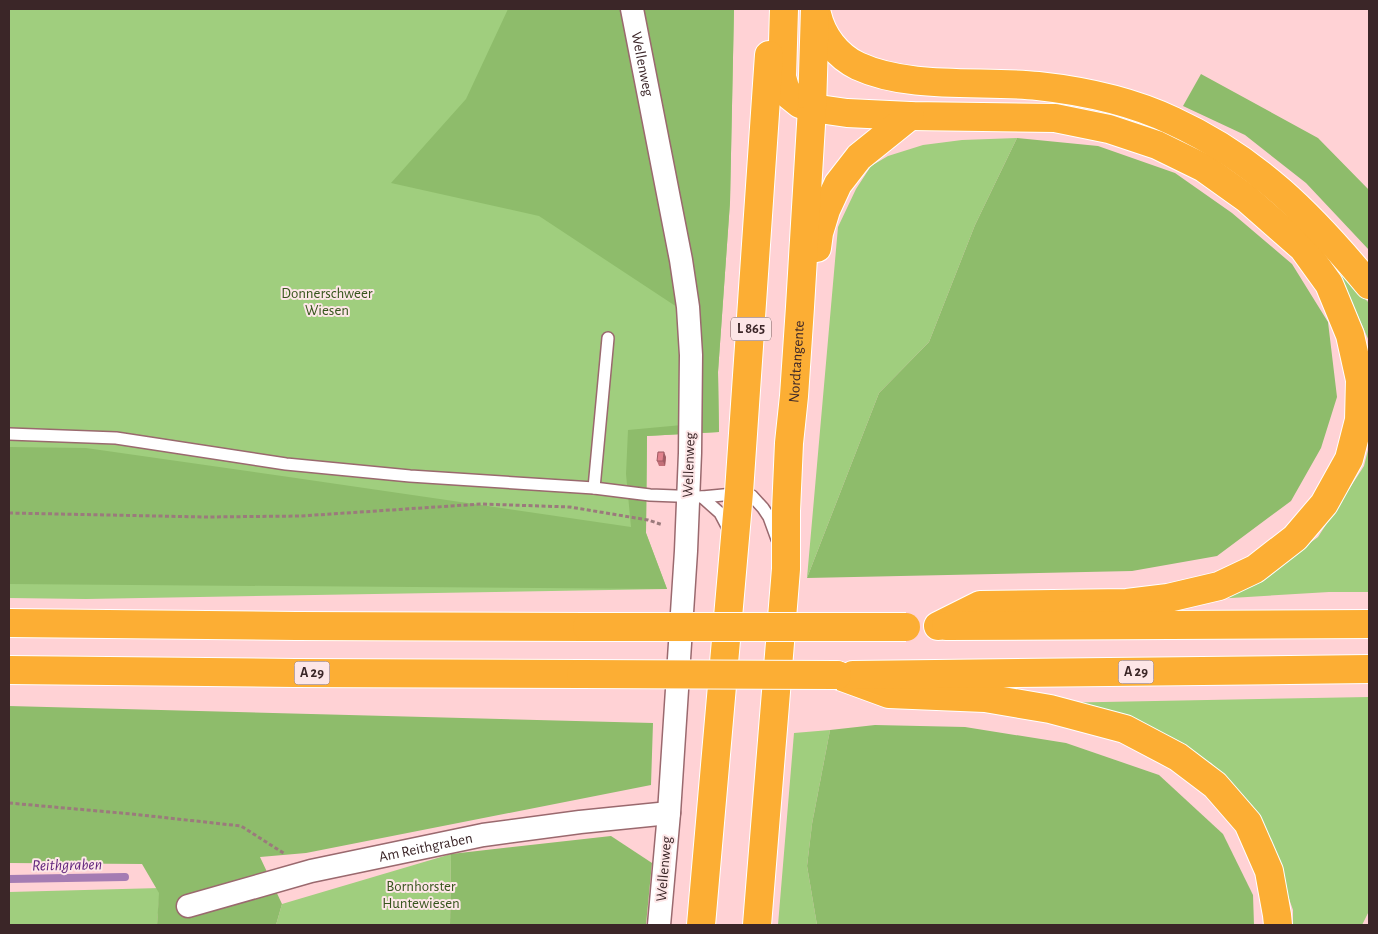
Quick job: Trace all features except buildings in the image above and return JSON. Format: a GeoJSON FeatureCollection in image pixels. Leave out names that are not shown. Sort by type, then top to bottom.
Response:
{"type":"FeatureCollection","features":[{"type":"Feature","properties":{"kind":"highway","name":"L 865"},"geometry":{"type":"LineString","coordinates":[[702,925],[739,492],[771,9]]}},
{"type":"Feature","properties":{"kind":"highway"},"geometry":{"type":"LineString","coordinates":[[784,9],[782,77],[785,88],[790,96],[800,104],[812,108],[847,113],[1056,118],[1109,129],[1157,145],[1204,168],[1246,198],[1304,248],[1329,284],[1350,335],[1360,380],[1359,420],[1348,460],[1324,504],[1295,538],[1255,568],[1219,586],[1168,598],[1127,603],[980,605],[938,626]]}},
{"type":"Feature","properties":{"kind":"highway"},"geometry":{"type":"LineString","coordinates":[[815,9],[820,25],[830,42],[856,65],[873,71],[911,80],[1037,86],[1090,94],[1135,106],[1172,120],[1239,158],[1273,183],[1325,234],[1369,285]]}},
{"type":"Feature","properties":{"kind":"highway","name":"Nordtangente"},"geometry":{"type":"LineString","coordinates":[[757,925],[786,569],[789,443],[794,396],[812,108],[815,9]]}},
{"type":"Feature","properties":{"kind":"highway"},"geometry":{"type":"LineString","coordinates":[[800,307],[814,277],[819,233],[826,210],[838,184],[859,157],[910,116]]}},
{"type":"Feature","properties":{"kind":"highway"},"geometry":{"type":"LineString","coordinates":[[9,623],[587,627],[1369,624]]}},
{"type":"Feature","properties":{"kind":"highway","name":"A 29"},"geometry":{"type":"LineString","coordinates":[[9,670],[837,675],[902,684],[1369,669]]}},
{"type":"Feature","properties":{"kind":"highway"},"geometry":{"type":"LineString","coordinates":[[902,684],[1050,709],[1125,729],[1178,757],[1215,785],[1248,823],[1269,871],[1278,915],[1278,925]]}},
{"type":"Feature","properties":{"kind":"street","name":"Wellenweg"},"geometry":{"type":"LineString","coordinates":[[632,9],[681,260],[688,307],[691,355],[695,497],[686,532],[669,813],[659,925]]}},
{"type":"Feature","properties":{"kind":"street","name":"Am Reithgraben"},"geometry":{"type":"LineString","coordinates":[[188,906],[311,870],[483,835],[580,822],[669,813]]}},
{"type":"Feature","properties":{"kind":"lane"},"geometry":{"type":"LineString","coordinates":[[594,488],[608,338]]}},
{"type":"Feature","properties":{"kind":"lane"},"geometry":{"type":"LineString","coordinates":[[9,434],[116,438],[286,464],[410,476],[594,488],[695,497],[739,492],[752,496],[769,517],[786,569]]}},
{"type":"Feature","properties":{"kind":"lane"},"geometry":{"type":"LineString","coordinates":[[695,497],[720,513],[734,541]]}},
{"type":"Feature","properties":{"kind":"path"},"geometry":{"type":"LineString","coordinates":[[9,513],[206,517],[301,516],[481,504],[570,507],[648,520],[686,532]]}},
{"type":"Feature","properties":{"kind":"path"},"geometry":{"type":"LineString","coordinates":[[9,803],[241,826],[311,870]]}},
{"type":"Feature","properties":{"kind":"green space","name":"Donnerschweer Wiesen"},"geometry":{"type":"Polygon","coordinates":[[[9,9],[734,9],[730,202],[718,372],[719,432],[647,436],[646,533],[667,589],[86,599],[9,598],[9,9]]]}},
{"type":"Feature","properties":{"kind":"green space"},"geometry":{"type":"Polygon","coordinates":[[[508,9],[734,9],[730,202],[718,372],[719,432],[647,436],[646,533],[667,589],[9,584],[9,447],[86,448],[631,527],[626,474],[628,430],[682,425],[680,309],[539,216],[391,183],[466,99],[508,9]]]}},
{"type":"Feature","properties":{"kind":"green space"},"geometry":{"type":"Polygon","coordinates":[[[1201,74],[1318,138],[1369,190],[1369,250],[1306,183],[1245,135],[1183,106],[1201,74]]]}},
{"type":"Feature","properties":{"kind":"green space"},"geometry":{"type":"Polygon","coordinates":[[[1017,138],[975,225],[929,342],[879,393],[807,578],[838,227],[856,189],[871,166],[888,156],[923,145],[962,140],[1017,138]]]}},
{"type":"Feature","properties":{"kind":"green space"},"geometry":{"type":"Polygon","coordinates":[[[1017,138],[1098,146],[1175,173],[1232,213],[1292,264],[1328,322],[1337,397],[1321,448],[1291,501],[1217,556],[1132,571],[807,578],[879,393],[929,342],[975,225],[1017,138]]]}},
{"type":"Feature","properties":{"kind":"green space"},"geometry":{"type":"Polygon","coordinates":[[[1338,270],[1369,303],[1369,341],[1338,270]]]}},
{"type":"Feature","properties":{"kind":"green space"},"geometry":{"type":"Polygon","coordinates":[[[1369,446],[1369,592],[1329,592],[1215,599],[1259,581],[1318,537],[1364,466],[1369,446]]]}},
{"type":"Feature","properties":{"kind":"green space"},"geometry":{"type":"Polygon","coordinates":[[[1369,697],[1369,911],[1362,925],[1293,925],[1293,910],[1261,819],[1211,763],[1135,726],[1051,703],[1369,697]]]}},
{"type":"Feature","properties":{"kind":"green space"},"geometry":{"type":"Polygon","coordinates":[[[9,706],[653,723],[651,785],[306,853],[260,857],[282,904],[276,925],[157,925],[159,893],[142,864],[9,863],[9,706]]]}},
{"type":"Feature","properties":{"kind":"green space"},"geometry":{"type":"Polygon","coordinates":[[[875,725],[965,727],[1066,743],[1159,775],[1223,834],[1253,895],[1254,925],[817,925],[807,866],[812,824],[830,730],[875,725]]]}},
{"type":"Feature","properties":{"kind":"green space"},"geometry":{"type":"Polygon","coordinates":[[[830,730],[812,824],[807,866],[817,925],[778,925],[794,733],[830,730]]]}},
{"type":"Feature","properties":{"kind":"green space"},"geometry":{"type":"Polygon","coordinates":[[[611,836],[652,863],[646,925],[450,925],[451,854],[611,836]]]}},
{"type":"Feature","properties":{"kind":"green space","name":"Bornhorster Huntewiesen"},"geometry":{"type":"Polygon","coordinates":[[[451,854],[450,925],[276,925],[282,904],[451,854]]]}},
{"type":"Feature","properties":{"kind":"green space"},"geometry":{"type":"Polygon","coordinates":[[[160,888],[157,925],[9,925],[9,892],[160,888]]]}},
{"type":"Feature","properties":{"kind":"waterway","name":"Reithgraben"},"geometry":{"type":"LineString","coordinates":[[9,879],[125,877]]}}]}
